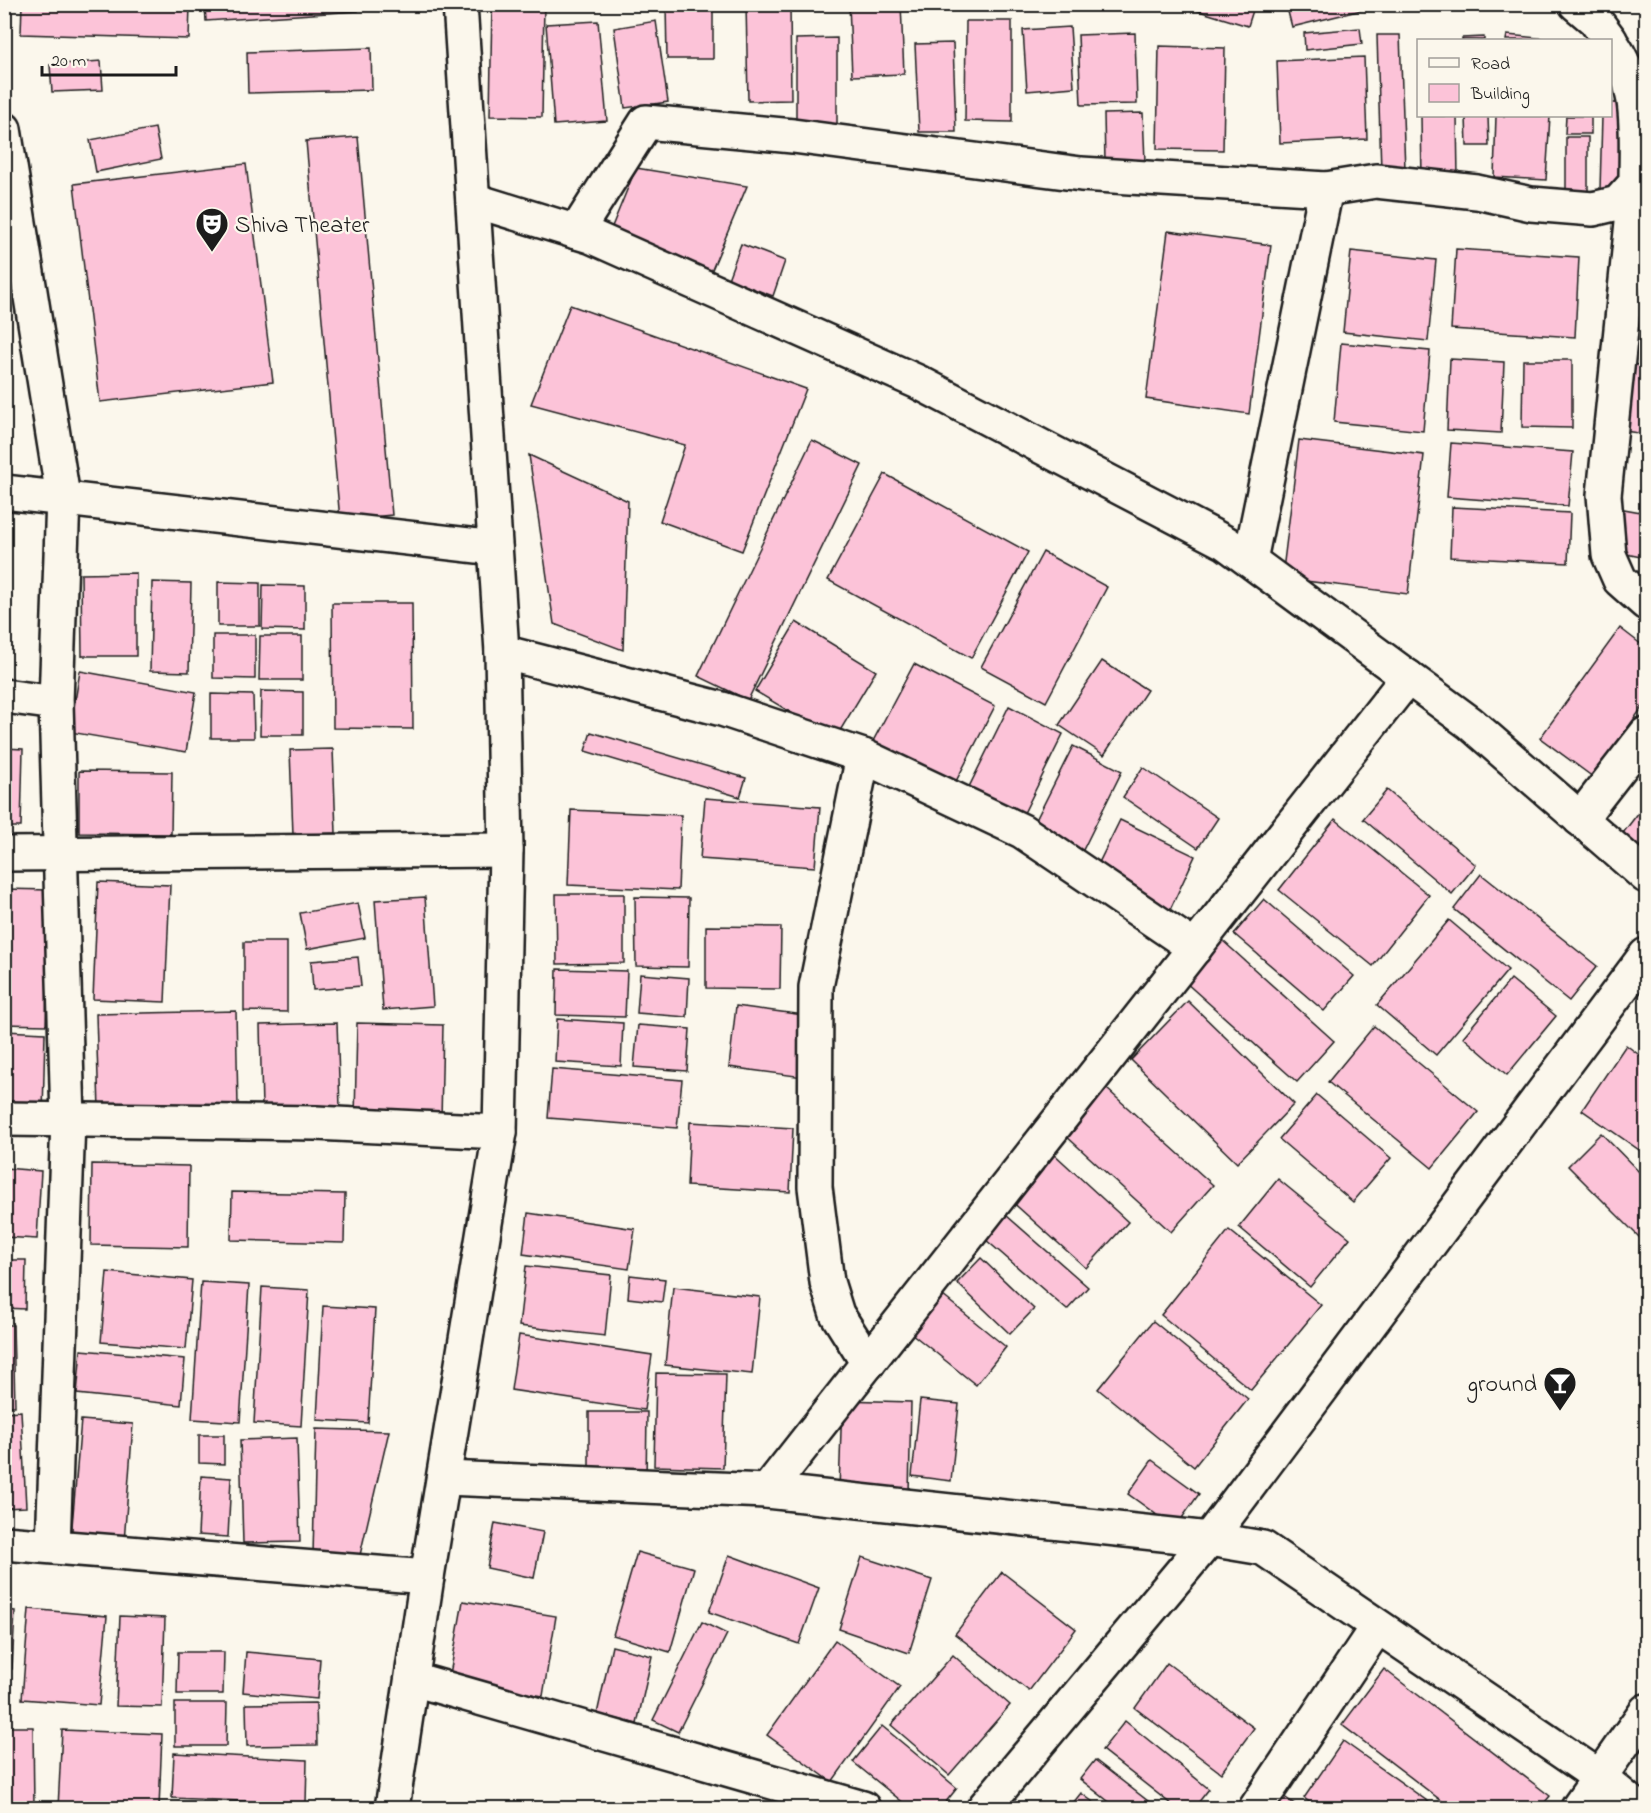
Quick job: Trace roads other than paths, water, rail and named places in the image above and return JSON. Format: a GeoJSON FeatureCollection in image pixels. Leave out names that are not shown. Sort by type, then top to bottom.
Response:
{"type":"FeatureCollection","features":[{"type":"Feature","properties":{"kind":"street"},"geometry":{"type":"LineString","coordinates":[[392,1809],[427,1577],[500,1132],[506,850],[502,652],[460,4]]}},
{"type":"Feature","properties":{"kind":"street"},"geometry":{"type":"LineString","coordinates":[[1576,4],[1595,20],[1609,39]]}},
{"type":"Feature","properties":{"kind":"street"},"geometry":{"type":"LineString","coordinates":[[1612,44],[1621,55],[1636,100],[1636,183],[1604,495],[1609,555],[1620,580],[1647,603]]}},
{"type":"Feature","properties":{"kind":"street"},"geometry":{"type":"LineString","coordinates":[[576,232],[646,122],[794,136],[1082,174],[1326,189],[1376,181],[1477,192],[1532,204],[1593,209],[1618,203],[1636,183]]}},
{"type":"Feature","properties":{"kind":"street"},"geometry":{"type":"LineString","coordinates":[[4,129],[63,497],[56,703],[68,1120],[53,1546]]}},
{"type":"Feature","properties":{"kind":"street"},"geometry":{"type":"LineString","coordinates":[[1250,560],[1326,189]]}},
{"type":"Feature","properties":{"kind":"street"},"geometry":{"type":"LineString","coordinates":[[473,200],[590,236],[918,382],[1226,543],[1470,723],[1647,876]]}},
{"type":"Feature","properties":{"kind":"street"},"geometry":{"type":"LineString","coordinates":[[4,492],[495,548]]}},
{"type":"Feature","properties":{"kind":"street"},"geometry":{"type":"LineString","coordinates":[[502,652],[722,709],[862,756],[1022,831],[1195,948]]}},
{"type":"Feature","properties":{"kind":"street"},"geometry":{"type":"LineString","coordinates":[[767,1491],[1408,677]]}},
{"type":"Feature","properties":{"kind":"street"},"geometry":{"type":"LineString","coordinates":[[4,696],[56,703]]}},
{"type":"Feature","properties":{"kind":"street"},"geometry":{"type":"LineString","coordinates":[[1580,819],[1647,734]]}},
{"type":"Feature","properties":{"kind":"street"},"geometry":{"type":"LineString","coordinates":[[862,756],[816,987],[815,1187],[827,1282],[837,1314],[868,1363]]}},
{"type":"Feature","properties":{"kind":"street"},"geometry":{"type":"LineString","coordinates":[[4,854],[506,850]]}},
{"type":"Feature","properties":{"kind":"street"},"geometry":{"type":"LineString","coordinates":[[984,1809],[1209,1539],[1647,955]]}},
{"type":"Feature","properties":{"kind":"street"},"geometry":{"type":"LineString","coordinates":[[4,1119],[316,1123],[500,1132]]}},
{"type":"Feature","properties":{"kind":"street"},"geometry":{"type":"LineString","coordinates":[[445,1478],[767,1491],[1209,1539],[1263,1548],[1601,1778],[1638,1809]]}},
{"type":"Feature","properties":{"kind":"street"},"geometry":{"type":"LineString","coordinates":[[4,1543],[427,1577]]}},
{"type":"Feature","properties":{"kind":"street"},"geometry":{"type":"LineString","coordinates":[[1256,1809],[1377,1627]]}},
{"type":"Feature","properties":{"kind":"street"},"geometry":{"type":"LineString","coordinates":[[412,1680],[863,1809]]}},
{"type":"Feature","properties":{"kind":"street"},"geometry":{"type":"LineString","coordinates":[[1578,1809],[1647,1711]]}},
{"type":"Feature","properties":{"kind":"place","name":"Shiva Theater"},"geometry":{"type":"Point","coordinates":[212,253]}},
{"type":"Feature","properties":{"kind":"place","name":"ground"},"geometry":{"type":"Point","coordinates":[1560,1412]}}]}
